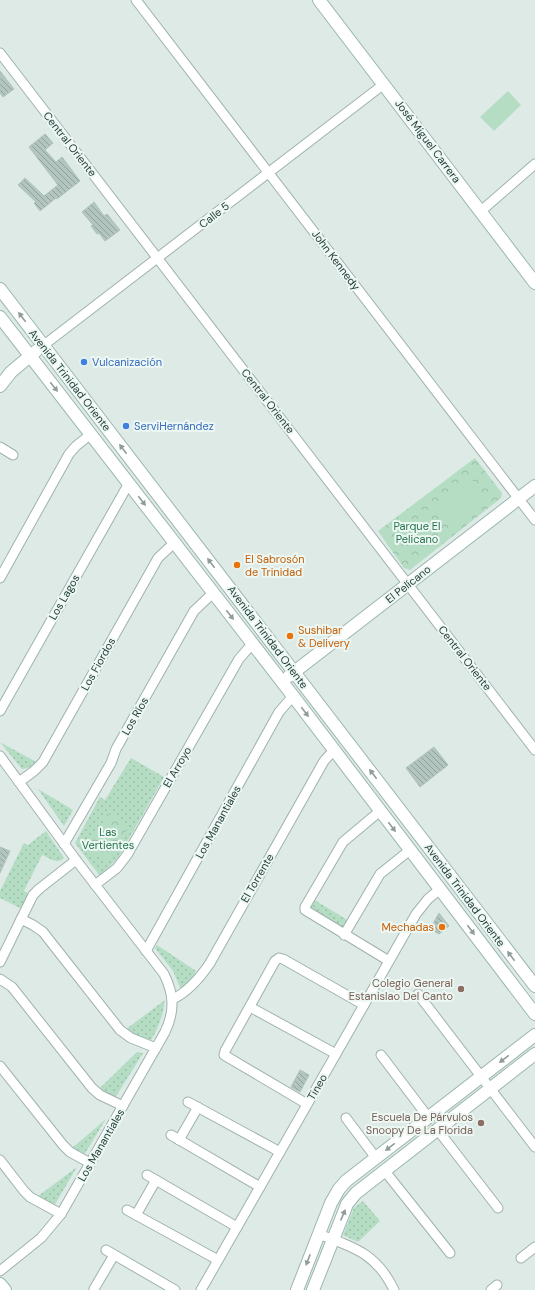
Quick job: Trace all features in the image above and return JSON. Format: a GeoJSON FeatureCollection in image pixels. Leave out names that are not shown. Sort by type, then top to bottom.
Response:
{"type":"FeatureCollection","features":[{"type":"Feature","properties":{"kind":"main road","name":"José Miguel Carrera"},"geometry":{"type":"LineString","coordinates":[[319,0],[535,282]]}},
{"type":"Feature","properties":{"kind":"main road","name":"Avenida Trinidad Oriente"},"geometry":{"type":"LineString","coordinates":[[0,288],[535,986]]}},
{"type":"Feature","properties":{"kind":"main road","name":"Avenida Trinidad Oriente"},"geometry":{"type":"LineString","coordinates":[[0,317],[282,681],[535,1014]]}},
{"type":"Feature","properties":{"kind":"main road"},"geometry":{"type":"LineString","coordinates":[[0,386],[11,372],[44,346]]}},
{"type":"Feature","properties":{"kind":"main road","name":"El Pelícano"},"geometry":{"type":"LineString","coordinates":[[282,681],[535,486]]}},
{"type":"Feature","properties":{"kind":"main road"},"geometry":{"type":"LineString","coordinates":[[296,1290],[331,1203],[339,1189],[350,1178],[535,1035]]}},
{"type":"Feature","properties":{"kind":"main road"},"geometry":{"type":"LineString","coordinates":[[313,1290],[344,1212],[352,1198],[361,1188],[535,1054]]}},
{"type":"Feature","properties":{"kind":"main road"},"geometry":{"type":"LineString","coordinates":[[0,1284],[5,1290]]}},
{"type":"Feature","properties":{"kind":"street","name":"John Kennedy"},"geometry":{"type":"LineString","coordinates":[[136,0],[535,520]]}},
{"type":"Feature","properties":{"kind":"street","name":"Central Oriente"},"geometry":{"type":"LineString","coordinates":[[0,53],[535,750]]}},
{"type":"Feature","properties":{"kind":"street","name":"Calle 5"},"geometry":{"type":"LineString","coordinates":[[44,346],[384,84]]}},
{"type":"Feature","properties":{"kind":"street"},"geometry":{"type":"LineString","coordinates":[[482,211],[535,164]]}},
{"type":"Feature","properties":{"kind":"street"},"geometry":{"type":"LineString","coordinates":[[0,578],[69,454],[76,446],[91,434]]}},
{"type":"Feature","properties":{"kind":"street"},"geometry":{"type":"LineString","coordinates":[[0,447],[13,455]]}},
{"type":"Feature","properties":{"kind":"street","name":"Los Lagos"},"geometry":{"type":"LineString","coordinates":[[0,711],[129,483]]}},
{"type":"Feature","properties":{"kind":"street","name":"Los Fiordos"},"geometry":{"type":"LineString","coordinates":[[19,782],[34,771],[42,762],[158,558],[174,543]]}},
{"type":"Feature","properties":{"kind":"street","name":"Los Ríos"},"geometry":{"type":"LineString","coordinates":[[64,844],[194,611],[213,592]]}},
{"type":"Feature","properties":{"kind":"street","name":"El Arroyo"},"geometry":{"type":"LineString","coordinates":[[95,885],[117,868],[127,855],[242,653],[252,644]]}},
{"type":"Feature","properties":{"kind":"street","name":"Los Manantiales"},"geometry":{"type":"LineString","coordinates":[[146,951],[279,712],[293,696]]}},
{"type":"Feature","properties":{"kind":"street","name":"El Torrente"},"geometry":{"type":"LineString","coordinates":[[173,999],[188,990],[210,963],[324,762],[334,750]]}},
{"type":"Feature","properties":{"kind":"street"},"geometry":{"type":"LineString","coordinates":[[0,756],[76,860],[164,974],[170,986],[173,999]]}},
{"type":"Feature","properties":{"kind":"street"},"geometry":{"type":"LineString","coordinates":[[380,811],[343,842],[305,907],[305,910],[389,961]]}},
{"type":"Feature","properties":{"kind":"street"},"geometry":{"type":"LineString","coordinates":[[344,935],[380,874],[410,850]]}},
{"type":"Feature","properties":{"kind":"street"},"geometry":{"type":"LineString","coordinates":[[0,962],[33,895],[76,860]]}},
{"type":"Feature","properties":{"kind":"street","name":"Tineo"},"geometry":{"type":"LineString","coordinates":[[201,1290],[419,909],[440,889]]}},
{"type":"Feature","properties":{"kind":"street"},"geometry":{"type":"LineString","coordinates":[[21,919],[34,925],[43,932],[120,1030],[127,1036],[156,1048]]}},
{"type":"Feature","properties":{"kind":"street"},"geometry":{"type":"LineString","coordinates":[[307,1104],[224,1055],[275,961],[279,958],[283,959],[364,1005]]}},
{"type":"Feature","properties":{"kind":"street"},"geometry":{"type":"LineString","coordinates":[[0,979],[12,987],[92,1088],[100,1095],[123,1106]]}},
{"type":"Feature","properties":{"kind":"street"},"geometry":{"type":"LineString","coordinates":[[418,994],[535,1147]]}},
{"type":"Feature","properties":{"kind":"street","name":"Los Manantiales"},"geometry":{"type":"LineString","coordinates":[[0,1271],[41,1238],[61,1214],[169,1024],[173,1007],[173,999]]}},
{"type":"Feature","properties":{"kind":"street"},"geometry":{"type":"LineString","coordinates":[[250,1007],[336,1054]]}},
{"type":"Feature","properties":{"kind":"street"},"geometry":{"type":"LineString","coordinates":[[381,1055],[428,1117]]}},
{"type":"Feature","properties":{"kind":"street"},"geometry":{"type":"LineString","coordinates":[[0,1066],[63,1145],[70,1152],[90,1163]]}},
{"type":"Feature","properties":{"kind":"street"},"geometry":{"type":"LineString","coordinates":[[188,1102],[280,1152]]}},
{"type":"Feature","properties":{"kind":"street"},"geometry":{"type":"LineString","coordinates":[[179,1140],[198,1107]]}},
{"type":"Feature","properties":{"kind":"street"},"geometry":{"type":"LineString","coordinates":[[346,1118],[376,1158]]}},
{"type":"Feature","properties":{"kind":"street"},"geometry":{"type":"LineString","coordinates":[[437,1129],[498,1208]]}},
{"type":"Feature","properties":{"kind":"street"},"geometry":{"type":"LineString","coordinates":[[171,1135],[260,1187]]}},
{"type":"Feature","properties":{"kind":"street"},"geometry":{"type":"LineString","coordinates":[[0,1160],[30,1197],[61,1214]]}},
{"type":"Feature","properties":{"kind":"street"},"geometry":{"type":"LineString","coordinates":[[384,1170],[450,1253]]}},
{"type":"Feature","properties":{"kind":"street"},"geometry":{"type":"LineString","coordinates":[[147,1175],[237,1227]]}},
{"type":"Feature","properties":{"kind":"street"},"geometry":{"type":"LineString","coordinates":[[136,1215],[156,1180]]}},
{"type":"Feature","properties":{"kind":"street"},"geometry":{"type":"LineString","coordinates":[[127,1210],[218,1260]]}},
{"type":"Feature","properties":{"kind":"street"},"geometry":{"type":"LineString","coordinates":[[318,1234],[366,1254],[381,1269],[394,1290]]}},
{"type":"Feature","properties":{"kind":"street"},"geometry":{"type":"LineString","coordinates":[[521,1258],[534,1249]]}},
{"type":"Feature","properties":{"kind":"street"},"geometry":{"type":"LineString","coordinates":[[93,1288],[110,1252],[176,1290]]}},
{"type":"Feature","properties":{"kind":"green space"},"geometry":{"type":"Polygon","coordinates":[[[508,91],[521,105],[494,131],[480,117],[508,91]]]}},
{"type":"Feature","properties":{"kind":"green space","name":"Parque El Pelicano"},"geometry":{"type":"Polygon","coordinates":[[[475,458],[502,493],[501,498],[410,570],[404,568],[378,531],[475,458]]]}},
{"type":"Feature","properties":{"kind":"green space"},"geometry":{"type":"Polygon","coordinates":[[[470,477],[487,499],[451,528],[434,506],[470,477]]]}},
{"type":"Feature","properties":{"kind":"green space"},"geometry":{"type":"Polygon","coordinates":[[[0,742],[36,762],[28,768],[22,769],[0,742]]]}},
{"type":"Feature","properties":{"kind":"green space"},"geometry":{"type":"Polygon","coordinates":[[[131,758],[164,777],[118,858],[100,876],[75,843],[100,797],[105,800],[131,758]]]}},
{"type":"Feature","properties":{"kind":"green space"},"geometry":{"type":"Polygon","coordinates":[[[38,789],[73,810],[64,826],[38,789]]]}},
{"type":"Feature","properties":{"kind":"green space","name":"Las Vertientes"},"geometry":{"type":"Polygon","coordinates":[[[108,813],[129,825],[108,863],[86,850],[108,813]]]}},
{"type":"Feature","properties":{"kind":"green space"},"geometry":{"type":"Polygon","coordinates":[[[46,831],[64,858],[56,861],[42,855],[24,891],[29,894],[22,909],[0,898],[0,891],[24,843],[28,845],[46,831]]]}},
{"type":"Feature","properties":{"kind":"green space"},"geometry":{"type":"Polygon","coordinates":[[[313,899],[349,921],[344,929],[309,907],[313,899]]]}},
{"type":"Feature","properties":{"kind":"green space"},"geometry":{"type":"Polygon","coordinates":[[[157,945],[196,971],[191,982],[182,992],[173,971],[155,948],[157,945]]]}},
{"type":"Feature","properties":{"kind":"green space"},"geometry":{"type":"Polygon","coordinates":[[[165,1000],[160,1021],[151,1040],[137,1036],[125,1030],[165,1000]]]}},
{"type":"Feature","properties":{"kind":"green space"},"geometry":{"type":"Polygon","coordinates":[[[137,1052],[143,1053],[115,1098],[99,1089],[137,1052]]]}},
{"type":"Feature","properties":{"kind":"green space"},"geometry":{"type":"Polygon","coordinates":[[[106,1119],[84,1155],[71,1149],[106,1119]]]}},
{"type":"Feature","properties":{"kind":"green space"},"geometry":{"type":"Polygon","coordinates":[[[77,1167],[54,1206],[37,1197],[77,1167]]]}},
{"type":"Feature","properties":{"kind":"green space"},"geometry":{"type":"Polygon","coordinates":[[[363,1201],[380,1221],[358,1242],[343,1235],[354,1208],[363,1201]]]}},
{"type":"Feature","properties":{"kind":"building"},"geometry":{"type":"Polygon","coordinates":[[[0,71],[14,89],[3,97],[0,93],[0,71]]]}},
{"type":"Feature","properties":{"kind":"building"},"geometry":{"type":"Polygon","coordinates":[[[45,134],[53,143],[45,150],[56,162],[62,157],[80,181],[40,211],[34,203],[36,202],[18,185],[25,178],[44,196],[58,185],[29,147],[45,134]]]}},
{"type":"Feature","properties":{"kind":"building"},"geometry":{"type":"Polygon","coordinates":[[[94,202],[104,216],[107,214],[120,230],[105,241],[99,233],[97,234],[91,226],[93,225],[82,212],[94,202]]]}},
{"type":"Feature","properties":{"kind":"building"},"geometry":{"type":"Polygon","coordinates":[[[434,747],[448,765],[420,787],[406,768],[434,747]]]}},
{"type":"Feature","properties":{"kind":"building"},"geometry":{"type":"Polygon","coordinates":[[[0,847],[10,851],[0,873],[0,847]]]}},
{"type":"Feature","properties":{"kind":"building"},"geometry":{"type":"Polygon","coordinates":[[[439,913],[449,926],[439,934],[430,929],[439,913]]]}},
{"type":"Feature","properties":{"kind":"building"},"geometry":{"type":"Polygon","coordinates":[[[300,1070],[309,1075],[300,1092],[291,1087],[300,1070]]]}},
{"type":"Feature","properties":{"kind":"place","name":"Vulcanización"},"geometry":{"type":"Point","coordinates":[84,362]}},
{"type":"Feature","properties":{"kind":"place","name":"ServiHernández"},"geometry":{"type":"Point","coordinates":[126,426]}},
{"type":"Feature","properties":{"kind":"place","name":"El Sabrosón de Trinidad"},"geometry":{"type":"Point","coordinates":[237,565]}},
{"type":"Feature","properties":{"kind":"place","name":"Sushibar & Delivery"},"geometry":{"type":"Point","coordinates":[290,636]}},
{"type":"Feature","properties":{"kind":"place","name":"Mechadas"},"geometry":{"type":"Point","coordinates":[442,927]}},
{"type":"Feature","properties":{"kind":"place","name":"Colegio General Estanislao Del Canto"},"geometry":{"type":"Point","coordinates":[461,989]}},
{"type":"Feature","properties":{"kind":"place","name":"Escuela De Párvulos Snoopy De La Florida"},"geometry":{"type":"Point","coordinates":[481,1123]}}]}
